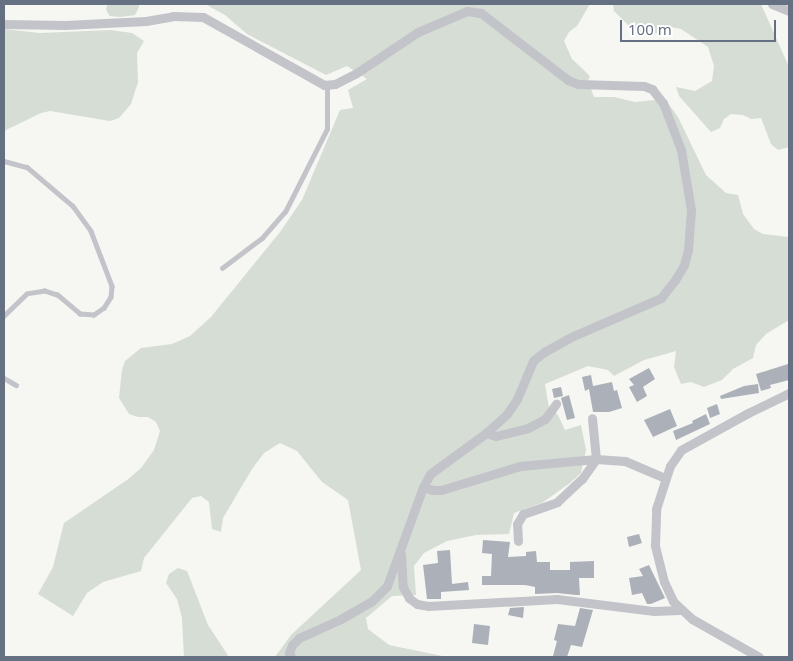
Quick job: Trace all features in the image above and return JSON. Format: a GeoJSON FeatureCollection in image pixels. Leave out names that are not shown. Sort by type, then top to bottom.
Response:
{"type":"FeatureCollection","features":[{"type":"Feature","properties":{"kind":"street"},"geometry":{"type":"LineString","coordinates":[[772,4],[789,10]]}},
{"type":"Feature","properties":{"kind":"street"},"geometry":{"type":"LineString","coordinates":[[4,24],[65,25],[146,21],[173,16],[203,17],[327,85],[335,84],[355,74],[418,32],[468,10],[481,13],[568,80],[578,84],[644,86],[652,89],[663,102],[681,150],[691,210],[688,250],[684,264],[660,298],[573,336],[538,356],[528,369],[514,406],[486,433],[430,474],[423,487],[386,586],[372,601],[340,619],[299,638],[292,645],[289,653],[291,657]]}},
{"type":"Feature","properties":{"kind":"street"},"geometry":{"type":"LineString","coordinates":[[759,657],[680,610],[664,582],[655,545],[656,509],[665,478],[676,455],[685,447],[789,393]]}},
{"type":"Feature","properties":{"kind":"street"},"geometry":{"type":"LineString","coordinates":[[486,433],[496,436],[528,428],[545,419],[556,404]]}},
{"type":"Feature","properties":{"kind":"street"},"geometry":{"type":"LineString","coordinates":[[518,541],[517,524],[523,514],[557,502],[582,479],[596,459],[592,418]]}},
{"type":"Feature","properties":{"kind":"street"},"geometry":{"type":"LineString","coordinates":[[423,487],[441,490],[520,466],[596,459],[624,461],[665,478]]}},
{"type":"Feature","properties":{"kind":"street"},"geometry":{"type":"LineString","coordinates":[[400,548],[404,587],[409,598],[417,604],[428,606],[557,599],[654,611],[680,610]]}},
{"type":"Feature","properties":{"kind":"lane"},"geometry":{"type":"LineString","coordinates":[[222,268],[262,238],[285,212],[327,129],[327,85]]}},
{"type":"Feature","properties":{"kind":"lane"},"geometry":{"type":"LineString","coordinates":[[4,161],[27,167],[73,206],[91,231],[112,286],[111,297],[104,308],[94,315],[80,314],[57,295],[45,291],[27,294],[4,316]]}},
{"type":"Feature","properties":{"kind":"lane"},"geometry":{"type":"LineString","coordinates":[[4,378],[16,385]]}},
{"type":"Feature","properties":{"kind":"shaded area"},"geometry":{"type":"Polygon","coordinates":[[[108,4],[139,4],[139,7],[135,15],[120,17],[110,16],[106,8],[108,4]]]}},
{"type":"Feature","properties":{"kind":"shaded area"},"geometry":{"type":"Polygon","coordinates":[[[205,4],[590,4],[577,26],[569,32],[564,41],[572,59],[590,76],[588,81],[594,97],[614,97],[635,102],[665,99],[678,117],[706,175],[726,193],[738,195],[743,214],[754,229],[763,234],[789,237],[789,320],[766,334],[756,345],[753,358],[733,369],[722,380],[704,387],[691,382],[681,384],[674,367],[676,351],[644,360],[614,376],[608,370],[588,366],[545,384],[549,408],[558,415],[565,430],[581,425],[586,450],[581,473],[542,503],[514,513],[509,534],[476,535],[447,541],[424,553],[414,566],[416,595],[392,596],[366,618],[368,629],[389,645],[447,657],[275,657],[291,635],[361,570],[348,500],[322,482],[297,451],[280,443],[264,453],[252,469],[223,518],[221,532],[212,529],[209,502],[201,496],[192,498],[144,558],[141,571],[103,582],[87,593],[73,616],[38,594],[53,567],[64,523],[127,480],[141,468],[154,450],[160,431],[156,422],[148,417],[138,417],[129,414],[119,398],[122,370],[125,361],[141,348],[172,344],[190,336],[211,317],[280,232],[302,200],[340,110],[353,108],[348,90],[367,79],[347,66],[326,75],[247,34],[225,15],[205,4]]]}},
{"type":"Feature","properties":{"kind":"shaded area"},"geometry":{"type":"Polygon","coordinates":[[[613,4],[761,4],[789,67],[789,147],[778,150],[771,144],[761,118],[751,119],[743,115],[731,114],[724,119],[720,128],[711,132],[679,96],[676,87],[695,91],[712,81],[714,66],[708,47],[681,29],[671,27],[652,35],[642,35],[633,30],[614,11],[613,4]]]}},
{"type":"Feature","properties":{"kind":"shaded area"},"geometry":{"type":"Polygon","coordinates":[[[4,29],[40,33],[111,30],[132,33],[144,41],[137,53],[138,82],[131,104],[119,118],[110,121],[50,111],[41,113],[4,131],[4,29]]]}},
{"type":"Feature","properties":{"kind":"shaded area"},"geometry":{"type":"Polygon","coordinates":[[[178,568],[187,571],[208,625],[229,657],[184,657],[182,618],[177,599],[166,583],[169,574],[178,568]]]}},
{"type":"Feature","properties":{"kind":"building"},"geometry":{"type":"Polygon","coordinates":[[[788,364],[789,380],[770,385],[771,388],[761,391],[756,374],[788,364]]]}},
{"type":"Feature","properties":{"kind":"building"},"geometry":{"type":"Polygon","coordinates":[[[649,368],[655,379],[643,387],[647,396],[637,402],[629,387],[634,385],[629,379],[649,368]]]}},
{"type":"Feature","properties":{"kind":"building"},"geometry":{"type":"Polygon","coordinates":[[[591,375],[593,386],[612,382],[614,391],[617,390],[622,408],[609,412],[593,412],[589,389],[585,391],[582,377],[591,375]]]}},
{"type":"Feature","properties":{"kind":"building"},"geometry":{"type":"Polygon","coordinates":[[[758,384],[759,393],[721,399],[720,396],[744,386],[758,384]]]}},
{"type":"Feature","properties":{"kind":"building"},"geometry":{"type":"Polygon","coordinates":[[[561,387],[563,396],[554,398],[552,389],[561,387]]]}},
{"type":"Feature","properties":{"kind":"building"},"geometry":{"type":"Polygon","coordinates":[[[569,395],[575,418],[567,420],[561,398],[569,395]]]}},
{"type":"Feature","properties":{"kind":"building"},"geometry":{"type":"Polygon","coordinates":[[[717,404],[720,414],[710,418],[707,408],[717,404]]]}},
{"type":"Feature","properties":{"kind":"building"},"geometry":{"type":"Polygon","coordinates":[[[670,409],[677,426],[653,437],[644,420],[670,409]]]}},
{"type":"Feature","properties":{"kind":"building"},"geometry":{"type":"Polygon","coordinates":[[[706,414],[710,424],[676,440],[673,431],[693,423],[692,421],[706,414]]]}},
{"type":"Feature","properties":{"kind":"building"},"geometry":{"type":"Polygon","coordinates":[[[639,534],[642,543],[629,547],[627,537],[639,534]]]}},
{"type":"Feature","properties":{"kind":"building"},"geometry":{"type":"Polygon","coordinates":[[[483,540],[510,542],[508,557],[526,556],[526,552],[536,551],[537,562],[550,562],[550,570],[570,570],[570,562],[594,561],[594,578],[579,578],[580,595],[535,594],[535,587],[525,585],[482,585],[482,576],[491,576],[492,554],[482,553],[483,540]]]}},
{"type":"Feature","properties":{"kind":"building"},"geometry":{"type":"Polygon","coordinates":[[[450,550],[452,584],[468,582],[469,590],[441,592],[441,599],[427,599],[423,565],[438,563],[437,551],[450,550]]]}},
{"type":"Feature","properties":{"kind":"building"},"geometry":{"type":"Polygon","coordinates":[[[649,565],[665,598],[647,604],[642,593],[632,595],[629,578],[643,576],[639,569],[649,565]]]}},
{"type":"Feature","properties":{"kind":"building"},"geometry":{"type":"Polygon","coordinates":[[[524,607],[523,618],[508,615],[510,608],[524,607]]]}},
{"type":"Feature","properties":{"kind":"building"},"geometry":{"type":"Polygon","coordinates":[[[580,608],[593,610],[582,647],[571,645],[567,657],[553,656],[557,641],[554,640],[558,624],[575,626],[580,608]]]}},
{"type":"Feature","properties":{"kind":"building"},"geometry":{"type":"Polygon","coordinates":[[[474,624],[490,626],[488,645],[472,643],[474,624]]]}}]}
